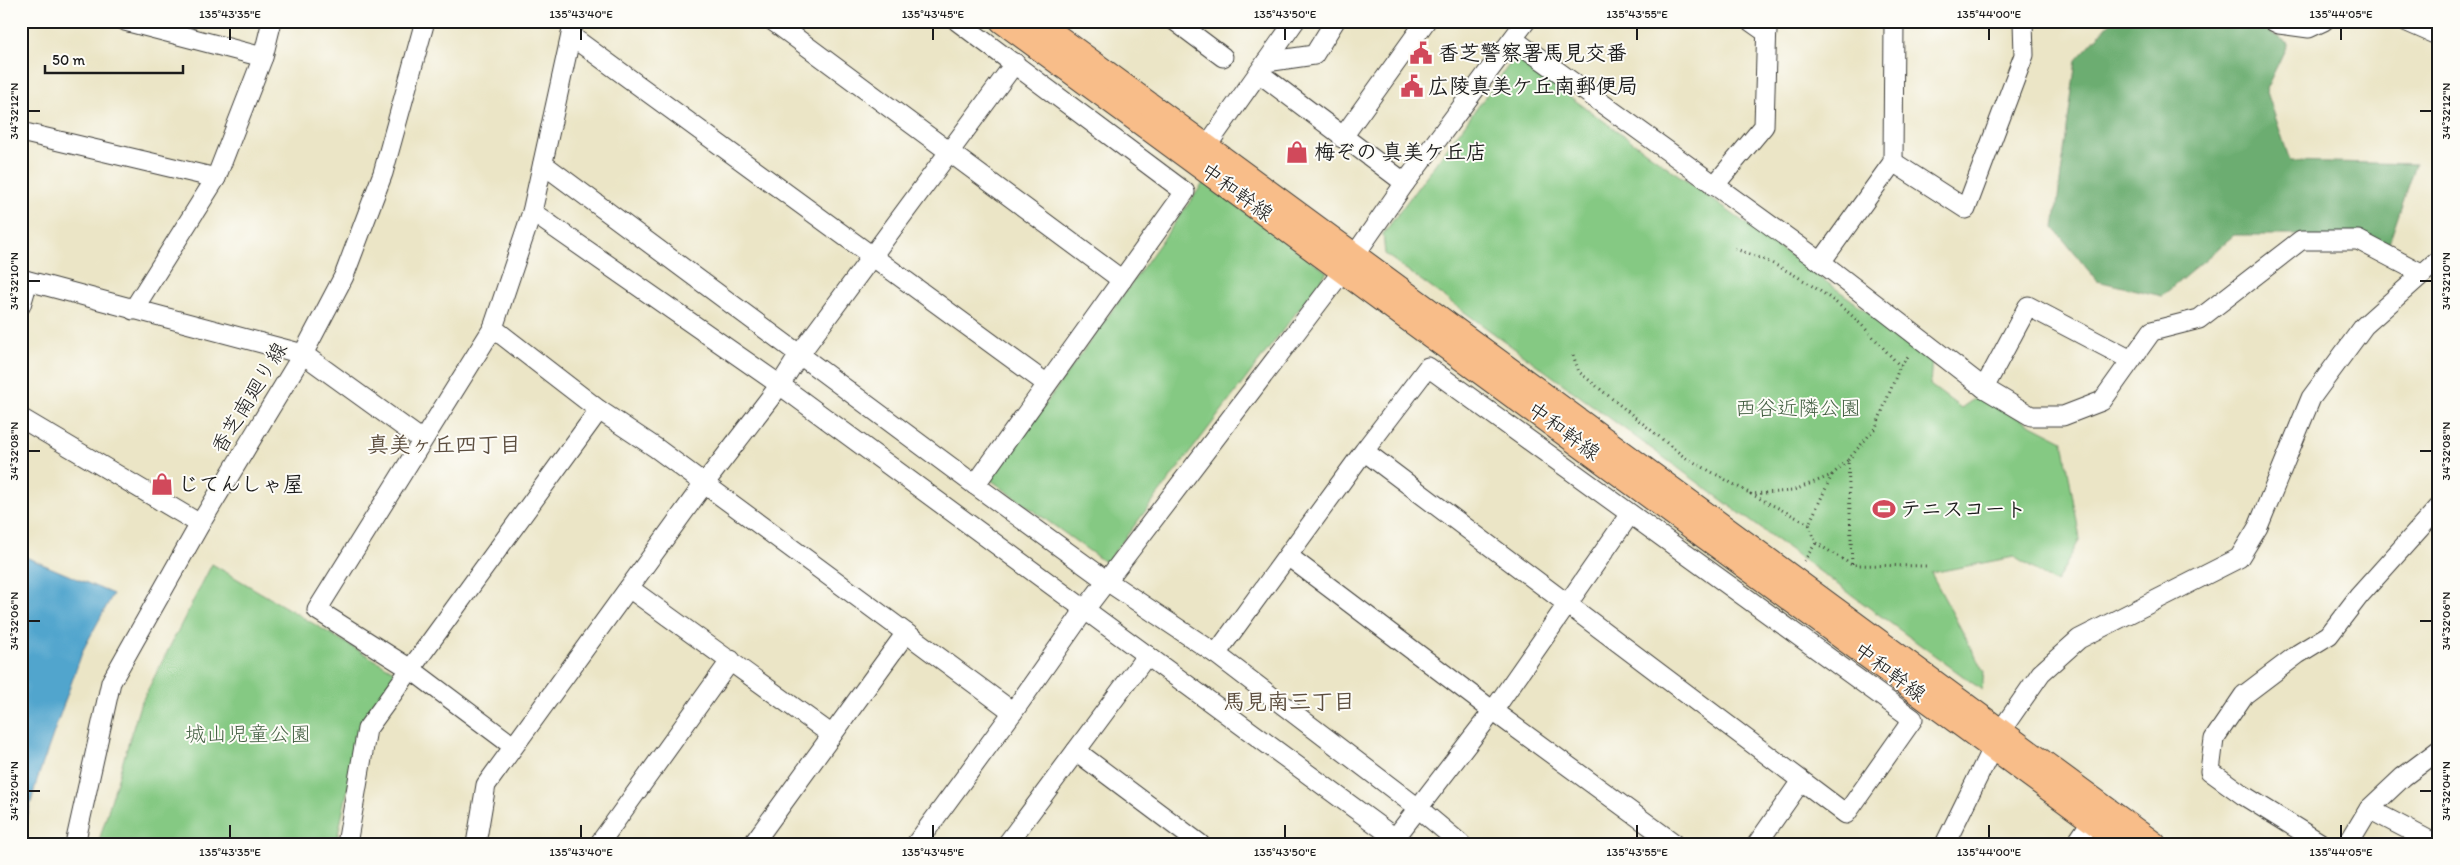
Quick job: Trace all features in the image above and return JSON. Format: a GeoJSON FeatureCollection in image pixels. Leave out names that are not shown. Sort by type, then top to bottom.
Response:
{"type":"FeatureCollection","features":[{"type":"Feature","properties":{"kind":"main road","name":"中和幹線"},"geometry":{"type":"LineString","coordinates":[[1002,21],[1201,154]]}},
{"type":"Feature","properties":{"kind":"main road","name":"中和幹線"},"geometry":{"type":"LineString","coordinates":[[1036,21],[1201,154],[1783,592],[1997,740],[2097,813],[2154,844]]}},
{"type":"Feature","properties":{"kind":"main road","name":"中和幹線"},"geometry":{"type":"LineString","coordinates":[[2097,813],[2124,844]]}},
{"type":"Feature","properties":{"kind":"street"},"geometry":{"type":"LineString","coordinates":[[125,21],[263,57]]}},
{"type":"Feature","properties":{"kind":"street"},"geometry":{"type":"LineString","coordinates":[[133,310],[216,178],[263,57],[272,21]]}},
{"type":"Feature","properties":{"kind":"street","name":"香芝南廻り線"},"geometry":{"type":"LineString","coordinates":[[75,844],[111,682],[200,524],[302,354],[344,276],[383,173],[424,21]]}},
{"type":"Feature","properties":{"kind":"street"},"geometry":{"type":"LineString","coordinates":[[772,21],[1122,280]]}},
{"type":"Feature","properties":{"kind":"street"},"geometry":{"type":"LineString","coordinates":[[957,21],[1185,192],[975,485]]}},
{"type":"Feature","properties":{"kind":"street"},"geometry":{"type":"LineString","coordinates":[[1175,21],[1223,57]]}},
{"type":"Feature","properties":{"kind":"street"},"geometry":{"type":"LineString","coordinates":[[1201,154],[1295,21]]}},
{"type":"Feature","properties":{"kind":"street"},"geometry":{"type":"LineString","coordinates":[[1262,68],[1314,55],[1335,21]]}},
{"type":"Feature","properties":{"kind":"street"},"geometry":{"type":"LineString","coordinates":[[1342,138],[1426,21]]}},
{"type":"Feature","properties":{"kind":"street"},"geometry":{"type":"LineString","coordinates":[[916,844],[1013,712],[1086,608],[1348,263],[1526,21]]}},
{"type":"Feature","properties":{"kind":"street"},"geometry":{"type":"LineString","coordinates":[[1714,186],[1764,126],[1767,27],[1750,21]]}},
{"type":"Feature","properties":{"kind":"street"},"geometry":{"type":"LineString","coordinates":[[1821,262],[1893,162],[1894,21]]}},
{"type":"Feature","properties":{"kind":"street"},"geometry":{"type":"LineString","coordinates":[[1893,162],[1966,209],[2024,55],[2023,21]]}},
{"type":"Feature","properties":{"kind":"street"},"geometry":{"type":"LineString","coordinates":[[2273,21],[2279,24],[2309,28],[2324,21]]}},
{"type":"Feature","properties":{"kind":"street"},"geometry":{"type":"LineString","coordinates":[[2405,21],[2439,36]]}},
{"type":"Feature","properties":{"kind":"street"},"geometry":{"type":"LineString","coordinates":[[513,746],[412,670],[317,610],[493,328],[532,212],[573,29],[1047,384]]}},
{"type":"Feature","properties":{"kind":"street"},"geometry":{"type":"LineString","coordinates":[[1513,39],[1821,262],[1984,388],[2031,416],[2063,416],[2102,401],[2152,331],[2199,319],[2301,240],[2358,240],[2421,273]]}},
{"type":"Feature","properties":{"kind":"street"},"geometry":{"type":"LineString","coordinates":[[476,844],[486,785],[704,484],[780,385],[799,355],[1015,63]]}},
{"type":"Feature","properties":{"kind":"street"},"geometry":{"type":"LineString","coordinates":[[1262,68],[1342,138],[1405,183]]}},
{"type":"Feature","properties":{"kind":"street"},"geometry":{"type":"LineString","coordinates":[[21,132],[216,178]]}},
{"type":"Feature","properties":{"kind":"street"},"geometry":{"type":"LineString","coordinates":[[543,164],[975,485],[1107,581],[1216,654],[1418,808],[1461,844]]}},
{"type":"Feature","properties":{"kind":"street"},"geometry":{"type":"LineString","coordinates":[[532,212],[780,385],[1086,608],[1399,841],[1418,808],[1493,711],[1630,514]]}},
{"type":"Feature","properties":{"kind":"street"},"geometry":{"type":"LineString","coordinates":[[1946,844],[1997,740],[2041,673],[2079,639],[2239,558],[2258,527],[2310,398],[2364,326],[2439,258]]}},
{"type":"Feature","properties":{"kind":"street"},"geometry":{"type":"LineString","coordinates":[[21,305],[25,280],[133,310],[247,337],[302,354],[422,440]]}},
{"type":"Feature","properties":{"kind":"street"},"geometry":{"type":"LineString","coordinates":[[1984,388],[2028,306],[2131,360]]}},
{"type":"Feature","properties":{"kind":"street"},"geometry":{"type":"LineString","coordinates":[[493,328],[599,410],[656,448],[1013,712]]}},
{"type":"Feature","properties":{"kind":"street"},"geometry":{"type":"LineString","coordinates":[[1216,654],[1364,451],[1428,367],[1913,719],[1846,814],[1364,451]]}},
{"type":"Feature","properties":{"kind":"street"},"geometry":{"type":"LineString","coordinates":[[347,844],[367,729],[412,670],[599,410]]}},
{"type":"Feature","properties":{"kind":"street"},"geometry":{"type":"LineString","coordinates":[[21,418],[200,524]]}},
{"type":"Feature","properties":{"kind":"street"},"geometry":{"type":"LineString","coordinates":[[2322,844],[2243,795],[2210,771],[2214,739],[2244,695],[2298,654],[2329,635],[2359,596],[2439,507]]}},
{"type":"Feature","properties":{"kind":"street"},"geometry":{"type":"LineString","coordinates":[[1288,556],[1493,711],[1675,844]]}},
{"type":"Feature","properties":{"kind":"street"},"geometry":{"type":"LineString","coordinates":[[629,588],[832,734]]}},
{"type":"Feature","properties":{"kind":"street"},"geometry":{"type":"LineString","coordinates":[[753,844],[906,633]]}},
{"type":"Feature","properties":{"kind":"street"},"geometry":{"type":"LineString","coordinates":[[1007,844],[1147,655]]}},
{"type":"Feature","properties":{"kind":"street"},"geometry":{"type":"LineString","coordinates":[[599,844],[731,660]]}},
{"type":"Feature","properties":{"kind":"street"},"geometry":{"type":"LineString","coordinates":[[2348,844],[2369,809],[2403,777],[2439,750]]}},
{"type":"Feature","properties":{"kind":"street"},"geometry":{"type":"LineString","coordinates":[[1076,751],[1200,844]]}},
{"type":"Feature","properties":{"kind":"street"},"geometry":{"type":"LineString","coordinates":[[1757,844],[1801,781]]}},
{"type":"Feature","properties":{"kind":"street"},"geometry":{"type":"LineString","coordinates":[[2369,809],[2436,844]]}},
{"type":"Feature","properties":{"kind":"street"},"geometry":{"type":"LineString","coordinates":[[2076,844],[2097,813]]}},
{"type":"Feature","properties":{"kind":"path"},"geometry":{"type":"LineString","coordinates":[[1735,249],[1752,254],[1807,282],[1849,313],[1900,366]]}},
{"type":"Feature","properties":{"kind":"path"},"geometry":{"type":"LineString","coordinates":[[1751,494],[1792,491],[1832,475],[1848,460],[1876,427],[1900,366],[1911,352]]}},
{"type":"Feature","properties":{"kind":"path"},"geometry":{"type":"LineString","coordinates":[[1573,355],[1579,372],[1683,456],[1809,524],[1816,544],[1852,565],[1926,566]]}},
{"type":"Feature","properties":{"kind":"path"},"geometry":{"type":"LineString","coordinates":[[1848,460],[1852,565]]}},
{"type":"Feature","properties":{"kind":"path"},"geometry":{"type":"LineString","coordinates":[[1809,524],[1832,475]]}},
{"type":"Feature","properties":{"kind":"path"},"geometry":{"type":"LineString","coordinates":[[1804,561],[1816,544]]}},
{"type":"Feature","properties":{"kind":"green space"},"geometry":{"type":"Polygon","coordinates":[[[2112,21],[2251,21],[2288,43],[2266,89],[2290,161],[2416,164],[2388,246],[2295,235],[2234,235],[2162,296],[2097,281],[2054,228],[2076,60],[2112,21]]]}},
{"type":"Feature","properties":{"kind":"green space","name":"西谷近隣公園"},"geometry":{"type":"Polygon","coordinates":[[[1515,57],[1932,358],[1930,385],[1961,408],[1977,397],[2063,441],[2080,539],[2056,583],[2014,557],[1931,573],[1984,672],[1982,690],[1385,254],[1383,234],[1515,57]]]}},
{"type":"Feature","properties":{"kind":"green space"},"geometry":{"type":"Polygon","coordinates":[[[1204,182],[1327,272],[1106,563],[991,480],[1204,182]]]}},
{"type":"Feature","properties":{"kind":"green space","name":"城山児童公園"},"geometry":{"type":"Polygon","coordinates":[[[212,564],[399,674],[362,723],[336,844],[98,844],[140,705],[212,564]]]}},
{"type":"Feature","properties":{"kind":"water"},"geometry":{"type":"Polygon","coordinates":[[[21,555],[113,594],[83,650],[37,780],[21,840],[21,555]]]}},
{"type":"Feature","properties":{"kind":"place","name":"香芝警察署馬見交番"},"geometry":{"type":"Point","coordinates":[1421,53]}},
{"type":"Feature","properties":{"kind":"place","name":"広陵真美ケ丘南郵便局"},"geometry":{"type":"Point","coordinates":[1412,86]}},
{"type":"Feature","properties":{"kind":"place","name":"梅ぞの 真美ケ丘店"},"geometry":{"type":"Point","coordinates":[1297,152]}},
{"type":"Feature","properties":{"kind":"place","name":"じてんしゃ屋"},"geometry":{"type":"Point","coordinates":[162,484]}},
{"type":"Feature","properties":{"kind":"place","name":"テニスコート"},"geometry":{"type":"Point","coordinates":[1884,509]}},
{"type":"Feature","properties":{"kind":"district","name":"真美ヶ丘四丁目"},"geometry":{"type":"Point","coordinates":[444,444]}},
{"type":"Feature","properties":{"kind":"district","name":"馬見南三丁目"},"geometry":{"type":"Point","coordinates":[1289,701]}}]}
